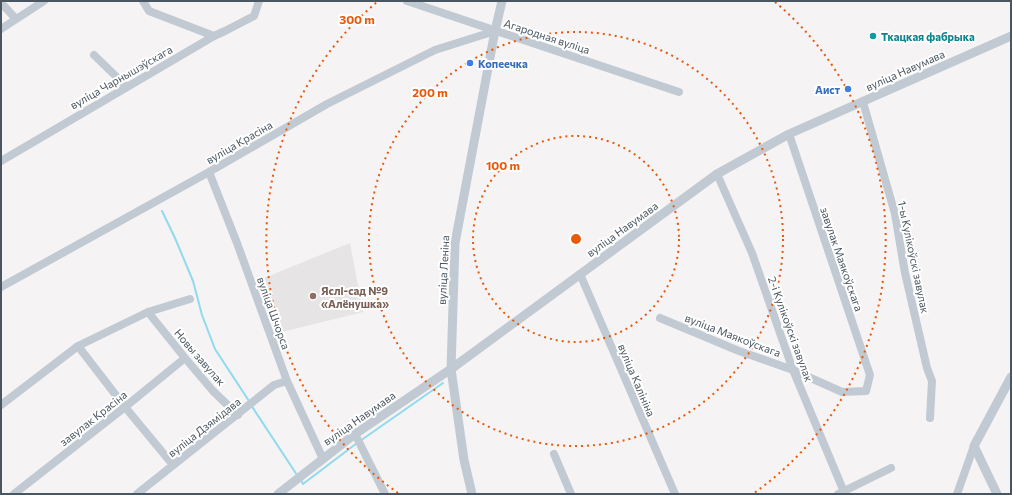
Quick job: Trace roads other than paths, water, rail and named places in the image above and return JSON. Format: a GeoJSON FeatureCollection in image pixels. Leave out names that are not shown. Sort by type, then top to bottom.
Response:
{"type":"FeatureCollection","features":[{"type":"Feature","properties":{"kind":"street"},"geometry":{"type":"LineString","coordinates":[[1,29],[44,1]]}},
{"type":"Feature","properties":{"kind":"street"},"geometry":{"type":"LineString","coordinates":[[143,1],[149,11],[214,36]]}},
{"type":"Feature","properties":{"kind":"street","name":"вуліца Чарнышэўскага"},"geometry":{"type":"LineString","coordinates":[[1,161],[214,36],[254,16],[259,1]]}},
{"type":"Feature","properties":{"kind":"street","name":"Агародная вуліца"},"geometry":{"type":"LineString","coordinates":[[407,1],[679,92]]}},
{"type":"Feature","properties":{"kind":"street","name":"вуліца Леніна"},"geometry":{"type":"LineString","coordinates":[[472,494],[464,460],[451,369],[454,243],[502,1]]}},
{"type":"Feature","properties":{"kind":"street"},"geometry":{"type":"LineString","coordinates":[[4,6],[16,19]]}},
{"type":"Feature","properties":{"kind":"street","name":"вуліца Красіна"},"geometry":{"type":"LineString","coordinates":[[1,287],[209,172],[327,104],[435,50],[495,31]]}},
{"type":"Feature","properties":{"kind":"street","name":"вуліца Навумава"},"geometry":{"type":"LineString","coordinates":[[278,494],[355,434],[451,369],[717,174],[789,134],[1011,36]]}},
{"type":"Feature","properties":{"kind":"street"},"geometry":{"type":"LineString","coordinates":[[94,55],[127,87]]}},
{"type":"Feature","properties":{"kind":"street","name":"1-ы Кулікоўскі завулак"},"geometry":{"type":"LineString","coordinates":[[862,102],[895,214],[905,273],[927,368],[932,381],[930,418]]}},
{"type":"Feature","properties":{"kind":"street","name":"завулак Маякоўскага"},"geometry":{"type":"LineString","coordinates":[[789,134],[870,375],[866,391]]}},
{"type":"Feature","properties":{"kind":"street","name":"вуліца Шчорса"},"geometry":{"type":"LineString","coordinates":[[209,172],[237,243],[287,381],[322,459]]}},
{"type":"Feature","properties":{"kind":"street","name":"2-і Кулікоўскі завулак"},"geometry":{"type":"LineString","coordinates":[[717,174],[752,253],[794,370],[841,493]]}},
{"type":"Feature","properties":{"kind":"street","name":"вуліца Калініна"},"geometry":{"type":"LineString","coordinates":[[580,274],[675,494]]}},
{"type":"Feature","properties":{"kind":"street"},"geometry":{"type":"LineString","coordinates":[[1,405],[78,346],[148,312],[190,299]]}},
{"type":"Feature","properties":{"kind":"street","name":"Новы завулак"},"geometry":{"type":"LineString","coordinates":[[148,312],[213,390],[238,414]]}},
{"type":"Feature","properties":{"kind":"street","name":"вуліца Маякоўскага"},"geometry":{"type":"LineString","coordinates":[[660,318],[739,351],[794,370],[842,392],[866,391]]}},
{"type":"Feature","properties":{"kind":"street"},"geometry":{"type":"LineString","coordinates":[[78,346],[125,407],[173,465]]}},
{"type":"Feature","properties":{"kind":"street","name":"завулак Красіна"},"geometry":{"type":"LineString","coordinates":[[14,494],[185,358]]}},
{"type":"Feature","properties":{"kind":"street"},"geometry":{"type":"LineString","coordinates":[[956,494],[974,446],[1011,377]]}},
{"type":"Feature","properties":{"kind":"street","name":"вуліца Дзямідава"},"geometry":{"type":"LineString","coordinates":[[137,494],[274,385],[287,381]]}},
{"type":"Feature","properties":{"kind":"street"},"geometry":{"type":"LineString","coordinates":[[355,434],[385,494]]}},
{"type":"Feature","properties":{"kind":"street"},"geometry":{"type":"LineString","coordinates":[[974,446],[997,494]]}},
{"type":"Feature","properties":{"kind":"street"},"geometry":{"type":"LineString","coordinates":[[554,454],[571,494]]}},
{"type":"Feature","properties":{"kind":"street"},"geometry":{"type":"LineString","coordinates":[[841,493],[891,468]]}},
{"type":"Feature","properties":{"kind":"waterway"},"geometry":{"type":"LineString","coordinates":[[162,211],[193,281],[202,315],[215,349],[249,401]]}},
{"type":"Feature","properties":{"kind":"waterway"},"geometry":{"type":"LineString","coordinates":[[360,441],[443,383]]}},
{"type":"Feature","properties":{"kind":"waterway"},"geometry":{"type":"LineString","coordinates":[[251,405],[297,475]]}},
{"type":"Feature","properties":{"kind":"waterway"},"geometry":{"type":"LineString","coordinates":[[301,480],[303,484],[357,443]]}},
{"type":"Feature","properties":{"kind":"place","name":"Ткацкая фабрыка"},"geometry":{"type":"Point","coordinates":[873,36]}},
{"type":"Feature","properties":{"kind":"place","name":"Копеечка"},"geometry":{"type":"Point","coordinates":[470,63]}},
{"type":"Feature","properties":{"kind":"place","name":"Аист"},"geometry":{"type":"Point","coordinates":[848,89]}},
{"type":"Feature","properties":{"kind":"place","name":"Яслі-сад №9 «Алёнушка»"},"geometry":{"type":"Point","coordinates":[313,296]}}]}
